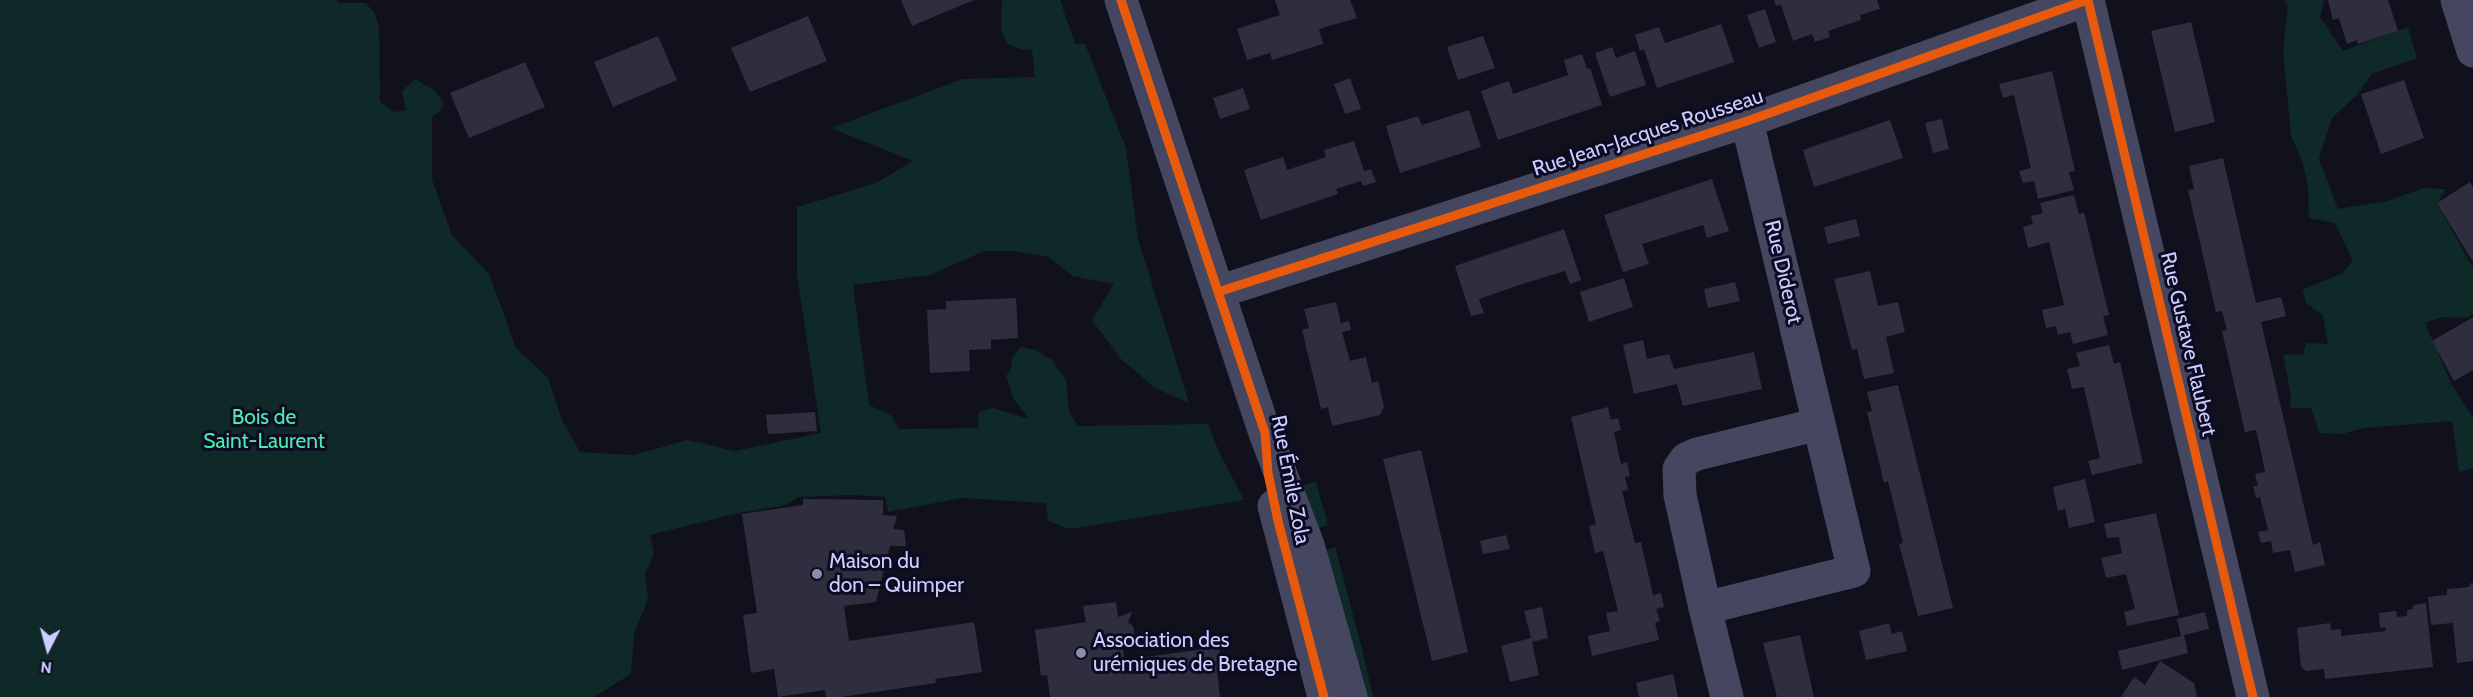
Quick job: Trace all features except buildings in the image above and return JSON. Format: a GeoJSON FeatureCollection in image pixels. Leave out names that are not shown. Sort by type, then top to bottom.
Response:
{"type":"FeatureCollection","features":[{"type":"Feature","properties":{"kind":"street","name":"Rue Émile Zola"},"geometry":{"type":"LineString","coordinates":[[1121,0],[1265,433],[1308,545],[1351,697]]}},
{"type":"Feature","properties":{"kind":"street","name":"Rue Jean-Jacques Rousseau"},"geometry":{"type":"LineString","coordinates":[[1218,292],[1747,121],[2088,0]]}},
{"type":"Feature","properties":{"kind":"street","name":"Rue Gustave Flaubert"},"geometry":{"type":"LineString","coordinates":[[2088,0],[2253,697]]}},
{"type":"Feature","properties":{"kind":"street"},"geometry":{"type":"LineString","coordinates":[[2457,0],[2473,51]]}},
{"type":"Feature","properties":{"kind":"street","name":"Rue Diderot"},"geometry":{"type":"LineString","coordinates":[[1706,608],[1854,571],[1747,121]]}},
{"type":"Feature","properties":{"kind":"street"},"geometry":{"type":"LineString","coordinates":[[1727,697],[1680,495],[1679,469],[1686,459],[1697,454],[1819,424]]}},
{"type":"Feature","properties":{"kind":"street","name":"Rue Émile Zola"},"geometry":{"type":"LineString","coordinates":[[1265,433],[1268,473],[1278,520],[1324,697]]}},
{"type":"Feature","properties":{"kind":"green space","name":"Bois de Saint-Laurent"},"geometry":{"type":"Polygon","coordinates":[[[0,0],[336,0],[339,3],[366,3],[375,14],[379,28],[380,101],[393,112],[406,110],[402,91],[415,79],[435,91],[444,104],[432,117],[432,180],[452,235],[489,274],[516,348],[548,378],[562,420],[580,452],[634,455],[687,440],[735,451],[821,433],[797,275],[797,207],[876,183],[913,161],[831,128],[963,79],[1035,77],[1032,50],[1020,49],[1008,44],[1001,30],[1002,0],[1060,0],[1075,44],[1085,44],[1126,148],[1138,239],[1189,403],[1155,388],[1121,359],[1092,320],[1114,284],[1072,276],[1049,257],[1014,251],[984,251],[930,275],[853,285],[869,405],[892,416],[899,429],[978,428],[979,412],[993,408],[1029,419],[1013,398],[1006,376],[1011,369],[1012,358],[1020,347],[1036,350],[1052,360],[1066,380],[1069,411],[1078,426],[1208,424],[1219,452],[1244,500],[1070,529],[1048,521],[1046,503],[962,498],[888,512],[885,497],[853,495],[798,497],[786,505],[734,514],[650,535],[654,553],[645,575],[648,599],[634,634],[631,674],[594,697],[0,697],[0,0]]]}},
{"type":"Feature","properties":{"kind":"green space"},"geometry":{"type":"Polygon","coordinates":[[[2284,0],[2324,0],[2320,17],[2343,51],[2408,27],[2417,58],[2372,74],[2356,96],[2332,118],[2319,159],[2338,209],[2387,201],[2424,188],[2446,189],[2437,203],[2473,268],[2473,314],[2467,318],[2442,317],[2425,323],[2451,383],[2473,418],[2473,468],[2459,472],[2452,421],[2364,428],[2342,434],[2319,433],[2311,408],[2290,408],[2291,396],[2283,355],[2303,354],[2306,343],[2328,344],[2323,316],[2307,304],[2302,290],[2341,274],[2353,261],[2335,223],[2309,218],[2308,186],[2302,160],[2291,136],[2283,50],[2288,6],[2284,0]]]}},
{"type":"Feature","properties":{"kind":"green space"},"geometry":{"type":"Polygon","coordinates":[[[1316,482],[1328,525],[1314,530],[1299,486],[1316,482]]]}},
{"type":"Feature","properties":{"kind":"green space"},"geometry":{"type":"Polygon","coordinates":[[[1335,547],[1373,697],[1360,697],[1324,551],[1335,547]]]}},
{"type":"Feature","properties":{"kind":"cycle path"},"geometry":{"type":"LineString","coordinates":[[1121,0],[1265,433],[1268,473],[1278,521],[1324,697]]}},
{"type":"Feature","properties":{"kind":"cycle path"},"geometry":{"type":"LineString","coordinates":[[1218,292],[1747,121],[2087,0]]}},
{"type":"Feature","properties":{"kind":"cycle path"},"geometry":{"type":"LineString","coordinates":[[2088,0],[2253,697]]}},
{"type":"Feature","properties":{"kind":"place","name":"Maison du don – Quimper"},"geometry":{"type":"Point","coordinates":[817,574]}},
{"type":"Feature","properties":{"kind":"place","name":"Association des urémiques de Bretagne"},"geometry":{"type":"Point","coordinates":[1081,653]}}]}
